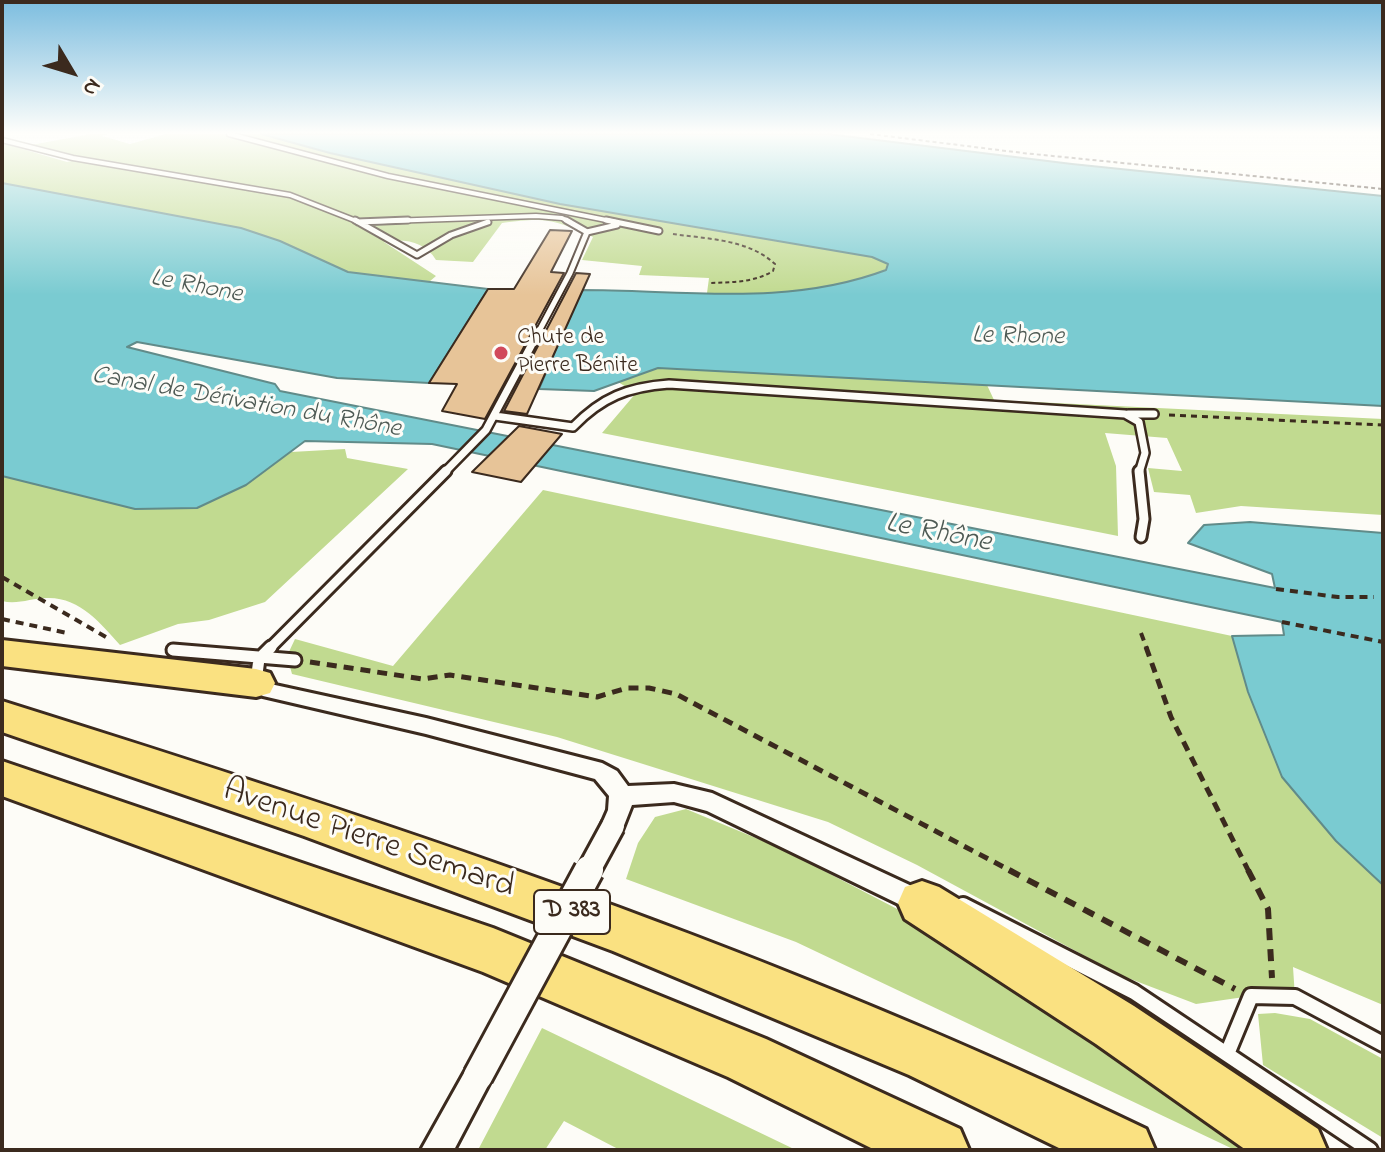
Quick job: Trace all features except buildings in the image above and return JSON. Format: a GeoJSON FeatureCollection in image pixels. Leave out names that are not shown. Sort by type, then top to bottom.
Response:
{"type":"FeatureCollection","features":[{"type":"Feature","properties":{"kind":"highway"},"geometry":{"type":"LineString","coordinates":[[2,653],[257,671]]}},
{"type":"Feature","properties":{"kind":"highway","name":"Avenue Pierre Semard"},"geometry":{"type":"LineString","coordinates":[[2,716],[316,821],[635,935],[814,1007],[1075,1124],[1125,1150]]}},
{"type":"Feature","properties":{"kind":"highway","name":"Avenue Pierre Semard"},"geometry":{"type":"LineString","coordinates":[[2,778],[493,952],[747,1058],[939,1150]]}},
{"type":"Feature","properties":{"kind":"highway"},"geometry":{"type":"LineString","coordinates":[[922,903],[1115,1025],[1297,1150]]}},
{"type":"Feature","properties":{"kind":"street"},"geometry":{"type":"LineString","coordinates":[[257,671],[270,691],[426,726],[602,772],[616,782],[622,796],[620,812],[613,826],[437,1150]]}},
{"type":"Feature","properties":{"kind":"street"},"geometry":{"type":"LineString","coordinates":[[622,796],[674,793],[712,803],[922,903]]}},
{"type":"Feature","properties":{"kind":"lane"},"geometry":{"type":"LineString","coordinates":[[241,188],[292,196],[358,222],[417,255],[435,242],[468,226],[514,217],[526,205]]}},
{"type":"Feature","properties":{"kind":"lane"},"geometry":{"type":"LineString","coordinates":[[444,188],[659,231]]}},
{"type":"Feature","properties":{"kind":"lane"},"geometry":{"type":"LineString","coordinates":[[358,222],[562,218],[572,214]]}},
{"type":"Feature","properties":{"kind":"lane"},"geometry":{"type":"LineString","coordinates":[[562,218],[587,232],[620,224]]}},
{"type":"Feature","properties":{"kind":"lane"},"geometry":{"type":"LineString","coordinates":[[257,671],[486,430],[570,273],[587,232]]}},
{"type":"Feature","properties":{"kind":"lane"},"geometry":{"type":"LineString","coordinates":[[495,416],[573,427],[596,402],[613,392],[638,386],[669,384],[1154,414]]}},
{"type":"Feature","properties":{"kind":"lane"},"geometry":{"type":"LineString","coordinates":[[1125,414],[1139,422],[1145,453],[1139,468],[1144,519],[1141,537]]}},
{"type":"Feature","properties":{"kind":"lane"},"geometry":{"type":"LineString","coordinates":[[173,650],[257,671],[295,660]]}},
{"type":"Feature","properties":{"kind":"lane"},"geometry":{"type":"LineString","coordinates":[[922,903],[970,906],[1134,992],[1370,1150]]}},
{"type":"Feature","properties":{"kind":"lane"},"geometry":{"type":"LineString","coordinates":[[1227,1054],[1251,996],[1295,997],[1383,1044]]}},
{"type":"Feature","properties":{"kind":"path"},"geometry":{"type":"LineString","coordinates":[[659,231],[754,250],[768,255],[775,264],[773,271],[763,277],[709,283]]}},
{"type":"Feature","properties":{"kind":"path"},"geometry":{"type":"LineString","coordinates":[[1154,414],[1383,425]]}},
{"type":"Feature","properties":{"kind":"path"},"geometry":{"type":"LineString","coordinates":[[2,577],[120,645],[91,639]]}},
{"type":"Feature","properties":{"kind":"path"},"geometry":{"type":"LineString","coordinates":[[1276,589],[1338,597],[1374,597]]}},
{"type":"Feature","properties":{"kind":"path"},"geometry":{"type":"LineString","coordinates":[[2,619],[76,635]]}},
{"type":"Feature","properties":{"kind":"path"},"geometry":{"type":"LineString","coordinates":[[1282,622],[1383,642]]}},
{"type":"Feature","properties":{"kind":"path"},"geometry":{"type":"LineString","coordinates":[[1141,633],[1171,717],[1268,909],[1273,997]]}},
{"type":"Feature","properties":{"kind":"path"},"geometry":{"type":"LineString","coordinates":[[295,660],[423,679],[450,675],[597,697],[627,688],[649,688],[676,694],[1251,996]]}},
{"type":"Feature","properties":{"kind":"green space"},"geometry":{"type":"Polygon","coordinates":[[[25,188],[487,188],[560,204],[878,258],[889,267],[870,277],[826,289],[776,294],[707,293],[709,278],[639,275],[642,266],[582,260],[593,237],[549,221],[502,223],[473,262],[436,260],[426,249],[413,242],[384,242],[436,276],[429,282],[348,272],[280,241],[25,188]]]}},
{"type":"Feature","properties":{"kind":"green space"},"geometry":{"type":"Polygon","coordinates":[[[658,368],[987,385],[994,400],[1383,419],[1383,515],[1241,506],[1196,513],[1190,495],[1154,492],[1148,468],[1182,471],[1167,438],[1105,433],[1116,466],[1118,536],[602,433],[636,393],[618,382],[658,368]]]}},
{"type":"Feature","properties":{"kind":"green space"},"geometry":{"type":"Polygon","coordinates":[[[345,449],[347,458],[408,469],[265,602],[209,620],[178,624],[120,645],[89,613],[70,602],[47,598],[2,601],[2,476],[135,509],[197,508],[246,485],[291,452],[345,449]]]}},
{"type":"Feature","properties":{"kind":"green space"},"geometry":{"type":"Polygon","coordinates":[[[543,490],[1232,636],[1248,692],[1336,841],[1383,885],[1383,1005],[1293,967],[1295,997],[1251,996],[1196,1004],[1120,975],[917,865],[828,822],[557,737],[292,674],[287,656],[295,639],[393,666],[543,490]]]}},
{"type":"Feature","properties":{"kind":"green space"},"geometry":{"type":"Polygon","coordinates":[[[686,809],[780,848],[976,950],[1263,1150],[1235,1150],[796,942],[626,879],[638,843],[655,817],[686,809]]]}},
{"type":"Feature","properties":{"kind":"green space"},"geometry":{"type":"Polygon","coordinates":[[[1275,1013],[1310,1019],[1383,1059],[1383,1138],[1263,1065],[1258,1014],[1275,1013]]]}},
{"type":"Feature","properties":{"kind":"green space"},"geometry":{"type":"Polygon","coordinates":[[[542,1028],[796,1150],[620,1150],[564,1121],[545,1150],[478,1150],[542,1028]]]}},
{"type":"Feature","properties":{"kind":"water"},"geometry":{"type":"Polygon","coordinates":[[[2,188],[27,188],[241,228],[280,241],[348,272],[488,289],[429,383],[337,378],[137,342],[127,347],[275,384],[280,391],[1275,588],[1272,574],[1188,543],[1204,525],[1250,522],[1383,533],[1383,885],[1336,841],[1282,777],[1248,692],[1232,636],[1284,635],[1282,622],[432,444],[305,441],[246,485],[197,508],[135,509],[2,476],[2,188]]]}},
{"type":"Feature","properties":{"kind":"water","name":"Le Rhone"},"geometry":{"type":"Polygon","coordinates":[[[487,188],[1303,188],[1383,196],[1383,406],[658,368],[594,391],[539,389],[581,290],[774,293],[849,281],[886,270],[888,264],[872,257],[560,204],[487,188]]]}},
{"type":"Feature","properties":{"kind":"place","name":"Chute de Pierre Bénite"},"geometry":{"type":"Point","coordinates":[501,353]}},
{"type":"Feature","properties":{"kind":"water label","name":"Canal de Dérivation du Rhône"},"geometry":{"type":"Point","coordinates":[246,404]}},
{"type":"Feature","properties":{"kind":"water label","name":"Le Rhône"},"geometry":{"type":"Point","coordinates":[938,535]}}]}
